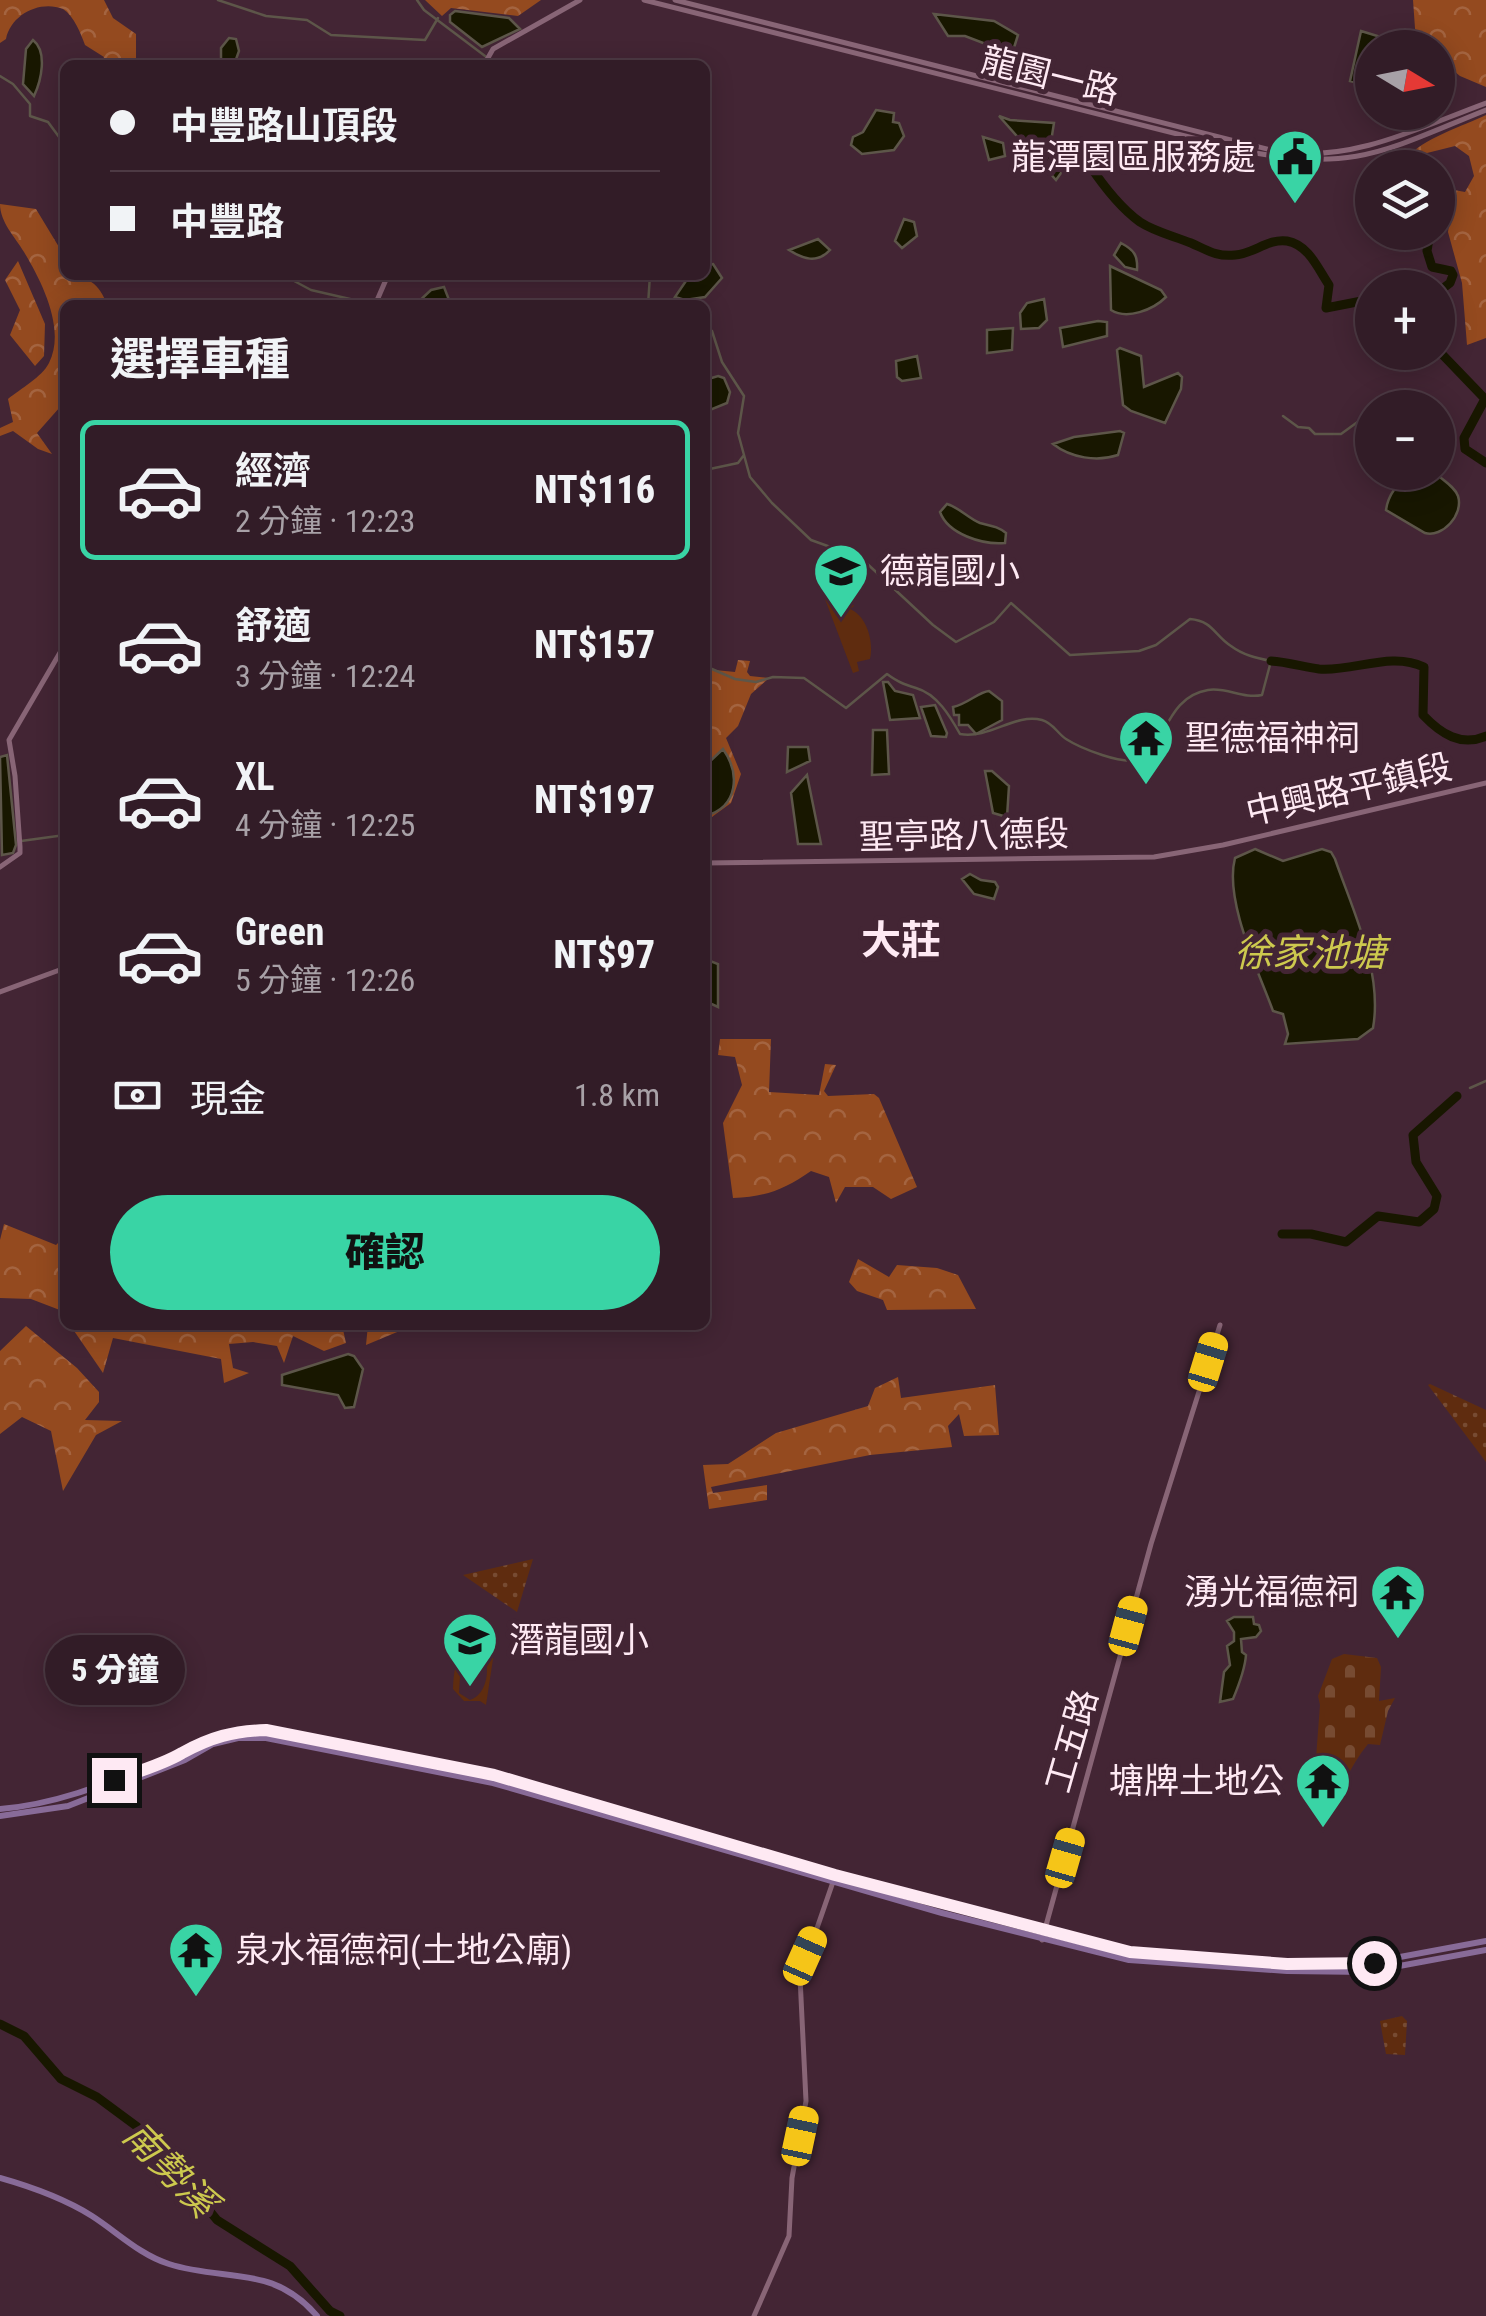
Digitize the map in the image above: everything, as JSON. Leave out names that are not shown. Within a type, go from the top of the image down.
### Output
[{"type":"main road","points":[[0,1812],[66,1798],[183,1753],[211,1737],[266,1730],[494,1775],[1144,1961],[1367,1972],[1486,1950]]},
{"type":"main road","points":[[0,1812],[68,1806],[185,1760],[213,1744],[238,1738],[266,1738],[493,1783],[1042,1940],[1113,1952]]},
{"type":"main road","points":[[1303,1968],[1374,1963],[1486,1941]]},
{"type":"main road","points":[[0,2178],[74,2205],[158,2260],[194,2270],[253,2276],[275,2284],[302,2301],[316,2316]]},
{"type":"street","points":[[486,60],[504,42],[580,0]]},
{"type":"street","name":"龍園一路","points":[[644,0],[1291,160],[1328,161],[1372,154],[1428,130]]},
{"type":"street","name":"龍園一路","points":[[674,0],[1283,152],[1316,154],[1367,148],[1423,130]]},
{"type":"street","points":[[1455,119],[1486,106]]},
{"type":"street","points":[[0,867],[20,853],[15,776],[8,740],[60,652]]},
{"type":"street","name":"中興路平鎮段","points":[[1223,845],[1486,783]]},
{"type":"street","name":"聖亭路八德段","points":[[710,863],[1110,858],[1154,856],[1223,845]]},
{"type":"street","points":[[0,992],[60,970]]},
{"type":"street","name":"工五路","points":[[1042,1940],[1151,1544],[1220,1326]]},
{"type":"street","points":[[754,2316],[789,2236],[794,2158],[806,2101],[800,1977],[833,1882]]},
{"type":"green space","points":[[0,0],[104,0],[113,18],[136,34],[136,60],[102,60],[104,57],[85,45],[67,12],[54,7],[27,12],[0,43]]},
{"type":"green space","points":[[425,0],[541,0],[518,16],[451,8],[442,16]]},
{"type":"green space","points":[[1413,0],[1486,0],[1486,87],[1455,72],[1455,30],[1415,30]]},
{"type":"green space","points":[[1486,115],[1486,338],[1467,345],[1462,283],[1453,250],[1455,190],[1465,192],[1474,176],[1469,156],[1455,146],[1415,150]]},
{"type":"green space","points":[[0,204],[36,209],[60,249],[60,280],[92,282],[105,300],[60,300],[60,407],[37,433],[52,454],[13,431],[0,436],[0,428],[13,422],[8,399],[46,368],[55,336],[44,291]]},
{"type":"green space","points":[[18,261],[45,324],[44,356],[35,366],[10,335],[20,310],[5,280]]},
{"type":"green space","points":[[834,578],[854,606],[850,609],[865,623],[870,638],[870,659],[857,662],[859,671],[853,673],[820,586]]},
{"type":"green space","points":[[738,660],[750,661],[750,676],[769,678],[751,694],[738,726],[726,738],[741,774],[731,803],[710,818],[724,749],[710,762],[710,670],[735,672]]},
{"type":"green space","points":[[720,1039],[771,1039],[769,1092],[819,1095],[825,1064],[836,1065],[824,1091],[828,1096],[874,1094],[879,1098],[917,1187],[891,1199],[873,1187],[845,1187],[836,1203],[829,1177],[811,1171],[775,1191],[733,1198],[723,1123],[742,1085],[735,1057],[718,1055]]},
{"type":"green space","points":[[4,1224],[56,1245],[60,1241],[60,1310],[31,1299],[0,1298],[0,1240]]},
{"type":"green space","points":[[858,1259],[889,1277],[897,1265],[937,1268],[958,1275],[976,1309],[887,1310],[883,1300],[857,1291],[849,1282]]},
{"type":"green space","points":[[26,1326],[77,1368],[99,1392],[99,1402],[85,1420],[122,1421],[96,1435],[63,1491],[51,1431],[22,1417],[0,1434],[0,1351]]},
{"type":"green space","points":[[73,1330],[343,1330],[346,1343],[324,1351],[293,1336],[284,1363],[277,1346],[229,1344],[233,1368],[249,1373],[224,1383],[221,1359],[113,1338],[103,1373]]},
{"type":"green space","points":[[368,1330],[402,1330],[366,1345]]},
{"type":"green space","points":[[898,1377],[901,1398],[995,1385],[999,1435],[964,1436],[959,1414],[948,1426],[952,1447],[870,1455],[711,1487],[713,1493],[767,1485],[767,1500],[709,1509],[703,1465],[728,1464],[776,1433],[868,1406],[875,1388]]},
{"type":"green space","points":[[1428,1385],[1486,1410],[1486,1462]]},
{"type":"green space","points":[[533,1559],[517,1612],[463,1575]]},
{"type":"green space","points":[[493,1632],[497,1633],[486,1705],[464,1701],[453,1689],[460,1654],[470,1645],[489,1651]],"holes":[[[475,1650],[483,1653],[486,1680],[480,1693],[470,1700],[459,1693],[461,1659]]]},
{"type":"green space","points":[[1344,1654],[1377,1658],[1381,1667],[1379,1701],[1395,1698],[1380,1745],[1368,1744],[1325,1817],[1312,1812],[1318,1696],[1332,1659]]},
{"type":"green space","points":[[1402,2016],[1407,2021],[1405,2055],[1386,2054],[1380,2021]]},
{"type":"water","points":[[455,11],[509,18],[520,29],[482,47],[450,22]]},
{"type":"water","points":[[934,14],[994,21],[1018,35],[1012,54],[965,36],[948,36]]},
{"type":"water","points":[[229,38],[236,39],[239,51],[236,60],[221,60],[221,48]]},
{"type":"water","points":[[33,40],[42,59],[34,96],[23,84],[26,49]]},
{"type":"water","points":[[876,110],[894,113],[893,122],[899,123],[904,136],[894,150],[862,154],[851,145],[853,137],[863,132]]},
{"type":"water","points":[[999,116],[1054,123],[1050,148],[1071,159],[1056,180]]},
{"type":"water","points":[[983,137],[1003,143],[1005,156],[989,160]]},
{"type":"water","points":[[904,219],[914,222],[917,236],[902,248],[895,241]]},
{"type":"water","points":[[818,239],[830,250],[815,259],[789,250]]},
{"type":"water","points":[[1121,243],[1134,254],[1137,270],[1125,267],[1114,255]]},
{"type":"water","points":[[710,264],[722,278],[705,297],[675,297],[687,280],[710,280]]},
{"type":"water","points":[[1110,266],[1161,290],[1166,297],[1140,312],[1125,314],[1111,310]]},
{"type":"water","points":[[444,287],[449,300],[420,300],[431,290]]},
{"type":"water","points":[[1044,299],[1047,320],[1039,328],[1021,329],[1020,313],[1027,303]]},
{"type":"water","points":[[1107,322],[1107,336],[1063,347],[1060,328]]},
{"type":"water","points":[[1013,328],[1012,350],[987,353],[987,330]]},
{"type":"water","points":[[1117,350],[1141,356],[1144,387],[1178,373],[1182,377],[1181,389],[1165,423],[1123,405]]},
{"type":"water","points":[[917,356],[921,378],[902,381],[897,377],[896,361]]},
{"type":"water","points":[[710,378],[724,378],[730,392],[727,403],[710,410]]},
{"type":"water","points":[[1124,433],[1118,455],[1110,457],[1076,455],[1053,444],[1074,437]]},
{"type":"water","points":[[1394,490],[1454,490],[1458,510],[1450,524],[1438,532],[1425,533],[1386,510]]},
{"type":"water","points":[[947,504],[1006,533],[1005,543],[976,540],[958,532],[940,512]]},
{"type":"water","points":[[883,682],[895,691],[913,695],[920,718],[890,720]]},
{"type":"water","points":[[989,691],[1002,701],[1002,720],[976,734],[968,725],[959,725],[959,715],[954,715],[953,707]]},
{"type":"water","points":[[935,705],[946,737],[931,736],[921,707]]},
{"type":"water","points":[[873,730],[887,730],[889,774],[872,775]]},
{"type":"water","points":[[788,747],[808,747],[810,761],[787,772]]},
{"type":"water","points":[[723,749],[734,778],[725,805],[710,814],[710,761]]},
{"type":"water","points":[[7,755],[16,845],[13,853],[2,855],[0,757]]},
{"type":"water","points":[[985,771],[992,771],[1009,786],[1007,817],[993,813]]},
{"type":"water","points":[[807,775],[821,844],[798,844],[791,793]]},
{"type":"water","name":"徐家池塘","points":[[1255,849],[1283,861],[1322,849],[1331,852],[1335,859],[1365,942],[1374,985],[1373,1028],[1358,1039],[1285,1044],[1288,1034],[1283,1014],[1273,1011],[1244,935],[1234,894],[1235,858]]},
{"type":"water","points":[[970,874],[995,882],[998,887],[994,899],[974,894],[962,879]]},
{"type":"water","points":[[710,961],[718,964],[718,1007],[710,1003]]},
{"type":"water","points":[[348,1354],[363,1369],[354,1407],[345,1408],[338,1395],[282,1385],[282,1375]]},
{"type":"water","points":[[1253,1617],[1261,1631],[1256,1637],[1241,1639],[1246,1655],[1241,1678],[1233,1699],[1220,1702],[1224,1672],[1230,1665],[1227,1646],[1234,1641],[1227,1621]]},
{"type":"waterway","points":[[218,0],[266,16],[307,20],[331,35],[425,40],[438,18]]},
{"type":"waterway","points":[[417,0],[424,10],[490,60]]},
{"type":"waterway","points":[[0,76],[13,84],[30,104],[30,116],[48,122],[60,138]]},
{"type":"waterway","points":[[1070,160],[1088,163],[1118,202],[1140,222],[1212,252],[1242,254],[1280,241],[1295,243],[1312,258],[1329,285],[1326,308],[1355,302]]},
{"type":"waterway","points":[[1427,250],[1432,267],[1446,270]]},
{"type":"waterway","points":[[292,280],[311,290],[354,300]]},
{"type":"waterway","points":[[648,300],[650,280]]},
{"type":"waterway","points":[[710,330],[722,362],[744,396],[738,433],[750,477],[811,540],[861,558],[956,642],[994,622],[1011,603],[1070,655],[1139,651],[1156,645],[1190,619],[1209,626],[1240,652],[1271,661],[1262,695],[1215,690],[1194,695],[1174,712],[1148,753],[1132,761],[1081,747],[1042,720],[1022,720],[982,733],[960,734],[937,700],[887,674],[846,708],[804,678],[773,677],[756,682],[735,679],[710,668]]},
{"type":"waterway","points":[[1455,368],[1485,399],[1464,438],[1465,449],[1486,463]]},
{"type":"waterway","points":[[1283,416],[1315,434],[1341,434],[1355,424]]},
{"type":"waterway","points":[[710,469],[738,463],[744,455]]},
{"type":"waterway","points":[[1271,661],[1319,669],[1385,661],[1424,667],[1423,715],[1452,737],[1468,740],[1486,736]]},
{"type":"waterway","points":[[21,841],[60,836]]},
{"type":"waterway","points":[[1470,1088],[1486,1081]]},
{"type":"waterway","points":[[1282,1234],[1311,1234],[1346,1242],[1378,1216],[1419,1222],[1434,1209],[1437,1196],[1416,1162],[1413,1135],[1457,1096]]},
{"type":"waterway","name":"南勢溪","points":[[0,2024],[24,2036],[61,2079],[97,2097],[147,2134],[217,2220],[290,2266],[330,2311],[340,2316]]},
{"type":"place","name":"龍潭園區服務處","points":[[1295,206]]},
{"type":"place","name":"德龍國小","points":[[841,620]]},
{"type":"place","name":"聖德福神祠","points":[[1146,787]]},
{"type":"place","name":"湧光福德祠","points":[[1398,1641]]},
{"type":"place","name":"潛龍國小","points":[[470,1689]]},
{"type":"place","name":"塘牌土地公","points":[[1323,1830]]},
{"type":"place","name":"泉水福德祠(土地公廟)","points":[[196,1999]]},
{"type":"district","name":"大莊","points":[[901,940]]},
{"type":"route","points":[[114,1780],[183,1753],[211,1737],[266,1730],[494,1775],[835,1875],[1130,1952],[1287,1964],[1374,1963]]}]
